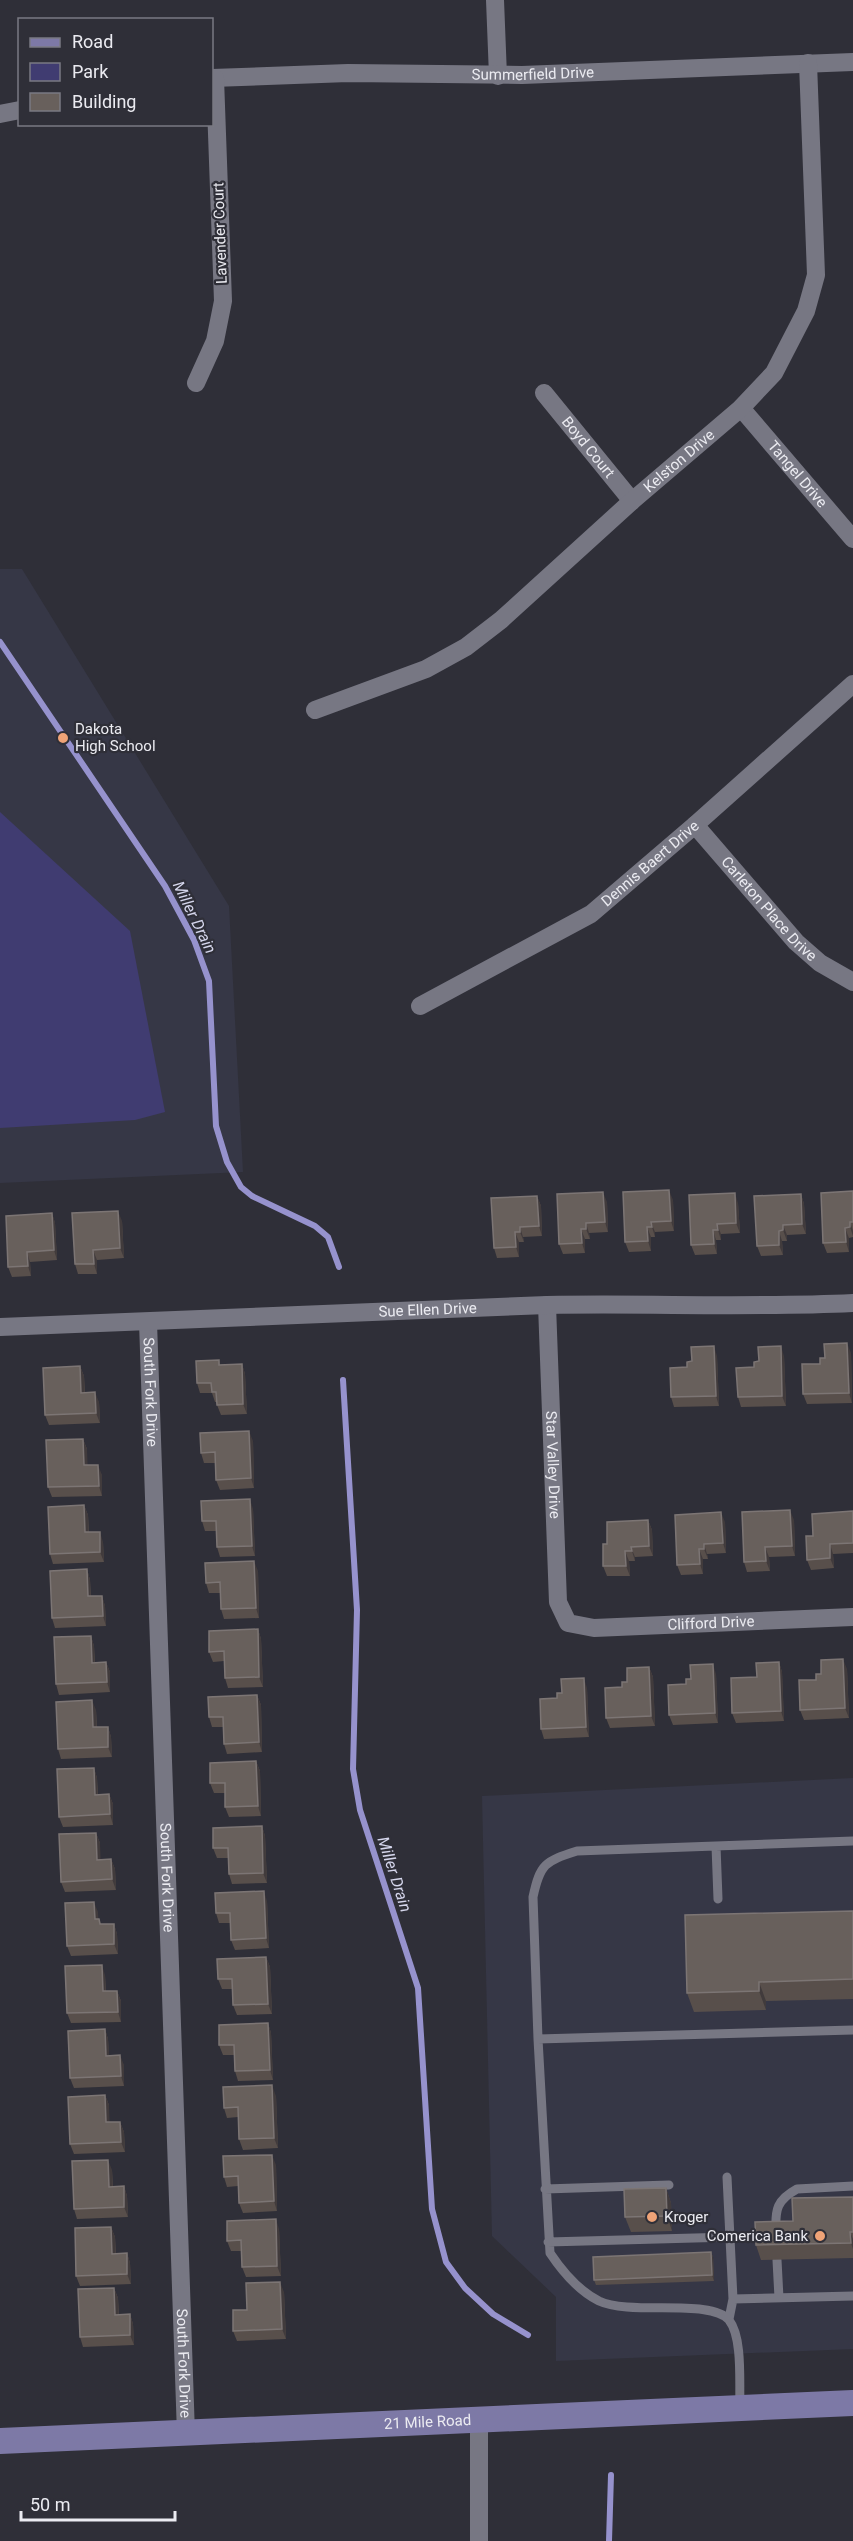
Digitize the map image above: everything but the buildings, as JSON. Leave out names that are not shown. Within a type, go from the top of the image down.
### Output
[{"type":"street","points":[[495,0],[498,76]]},
{"type":"street","name":"Summerfield Drive","points":[[213,78],[348,73],[498,76],[853,62]]},
{"type":"street","name":"Kelston Drive","points":[[315,710],[426,669],[466,647],[501,620],[632,501],[741,408],[774,373],[806,311],[816,275],[808,63]]},
{"type":"street","name":"Lavender Court","points":[[196,383],[215,341],[223,301],[213,78]]},
{"type":"street","points":[[0,114],[18,110]]},
{"type":"street","name":"Boyd Court","points":[[544,393],[632,501]]},
{"type":"street","name":"Tangel Drive","points":[[741,408],[853,539]]},
{"type":"street","name":"Dennis Baert Drive","points":[[420,1006],[591,914],[853,684]]},
{"type":"street","name":"Carleton Place Drive","points":[[695,825],[796,942],[820,963],[853,982]]},
{"type":"street","name":"Sue Ellen Drive","points":[[0,1328],[547,1305],[774,1306],[853,1303]]},
{"type":"street","name":"Star Valley Drive","points":[[547,1305],[558,1602],[568,1623]]},
{"type":"street","name":"South Fork Drive","points":[[148,1322],[186,2433]]},
{"type":"street","name":"Clifford Drive","points":[[568,1623],[594,1629],[853,1617]]},
{"type":"street","name":"21 Mile Road","points":[[0,2441],[853,2403]]},
{"type":"street","points":[[478,2420],[479,2541]]},
{"type":"lane","points":[[729,2319],[714,2311],[695,2308],[623,2308],[599,2301],[561,2269],[550,2253],[545,2188],[533,1897],[537,1878],[550,1859],[576,1851],[853,1841]]},
{"type":"lane","points":[[716,1846],[718,1899]]},
{"type":"lane","points":[[538,2039],[853,2030]]},
{"type":"lane","points":[[727,2177],[733,2299],[729,2319],[737,2340],[740,2408]]},
{"type":"lane","points":[[545,2188],[669,2185]]},
{"type":"lane","points":[[776,2236],[775,2211],[785,2196],[792,2191],[797,2188],[853,2186]]},
{"type":"lane","points":[[548,2242],[731,2238]]},
{"type":"lane","points":[[777,2260],[779,2298]]},
{"type":"lane","points":[[733,2299],[853,2296]]},
{"type":"shaded area","name":"Dakota High School","points":[[0,569],[22,569],[229,906],[243,1172],[0,1183]]},
{"type":"shaded area","points":[[853,1778],[853,2349],[556,2361],[556,2297],[492,2236],[482,1796]]},
{"type":"green space","points":[[0,812],[130,931],[165,1112],[135,1120],[0,1128]]},
{"type":"waterway","name":"Miller Drain","points":[[0,642],[165,886],[194,940],[209,981],[216,1126],[227,1162],[241,1187],[252,1196],[315,1226],[328,1237],[339,1267]]},
{"type":"waterway","name":"Miller Drain","points":[[343,1380],[357,1610],[353,1769],[360,1810],[418,1988],[432,2209],[446,2262],[465,2288],[493,2314],[528,2335]]},
{"type":"waterway","name":"Miller Drain","points":[[609,2541],[611,2475]]},
{"type":"place","name":"Dakota High School","points":[[63,738]]},
{"type":"place","name":"Kroger","points":[[652,2217]]},
{"type":"place","name":"Comerica Bank","points":[[820,2236]]}]
